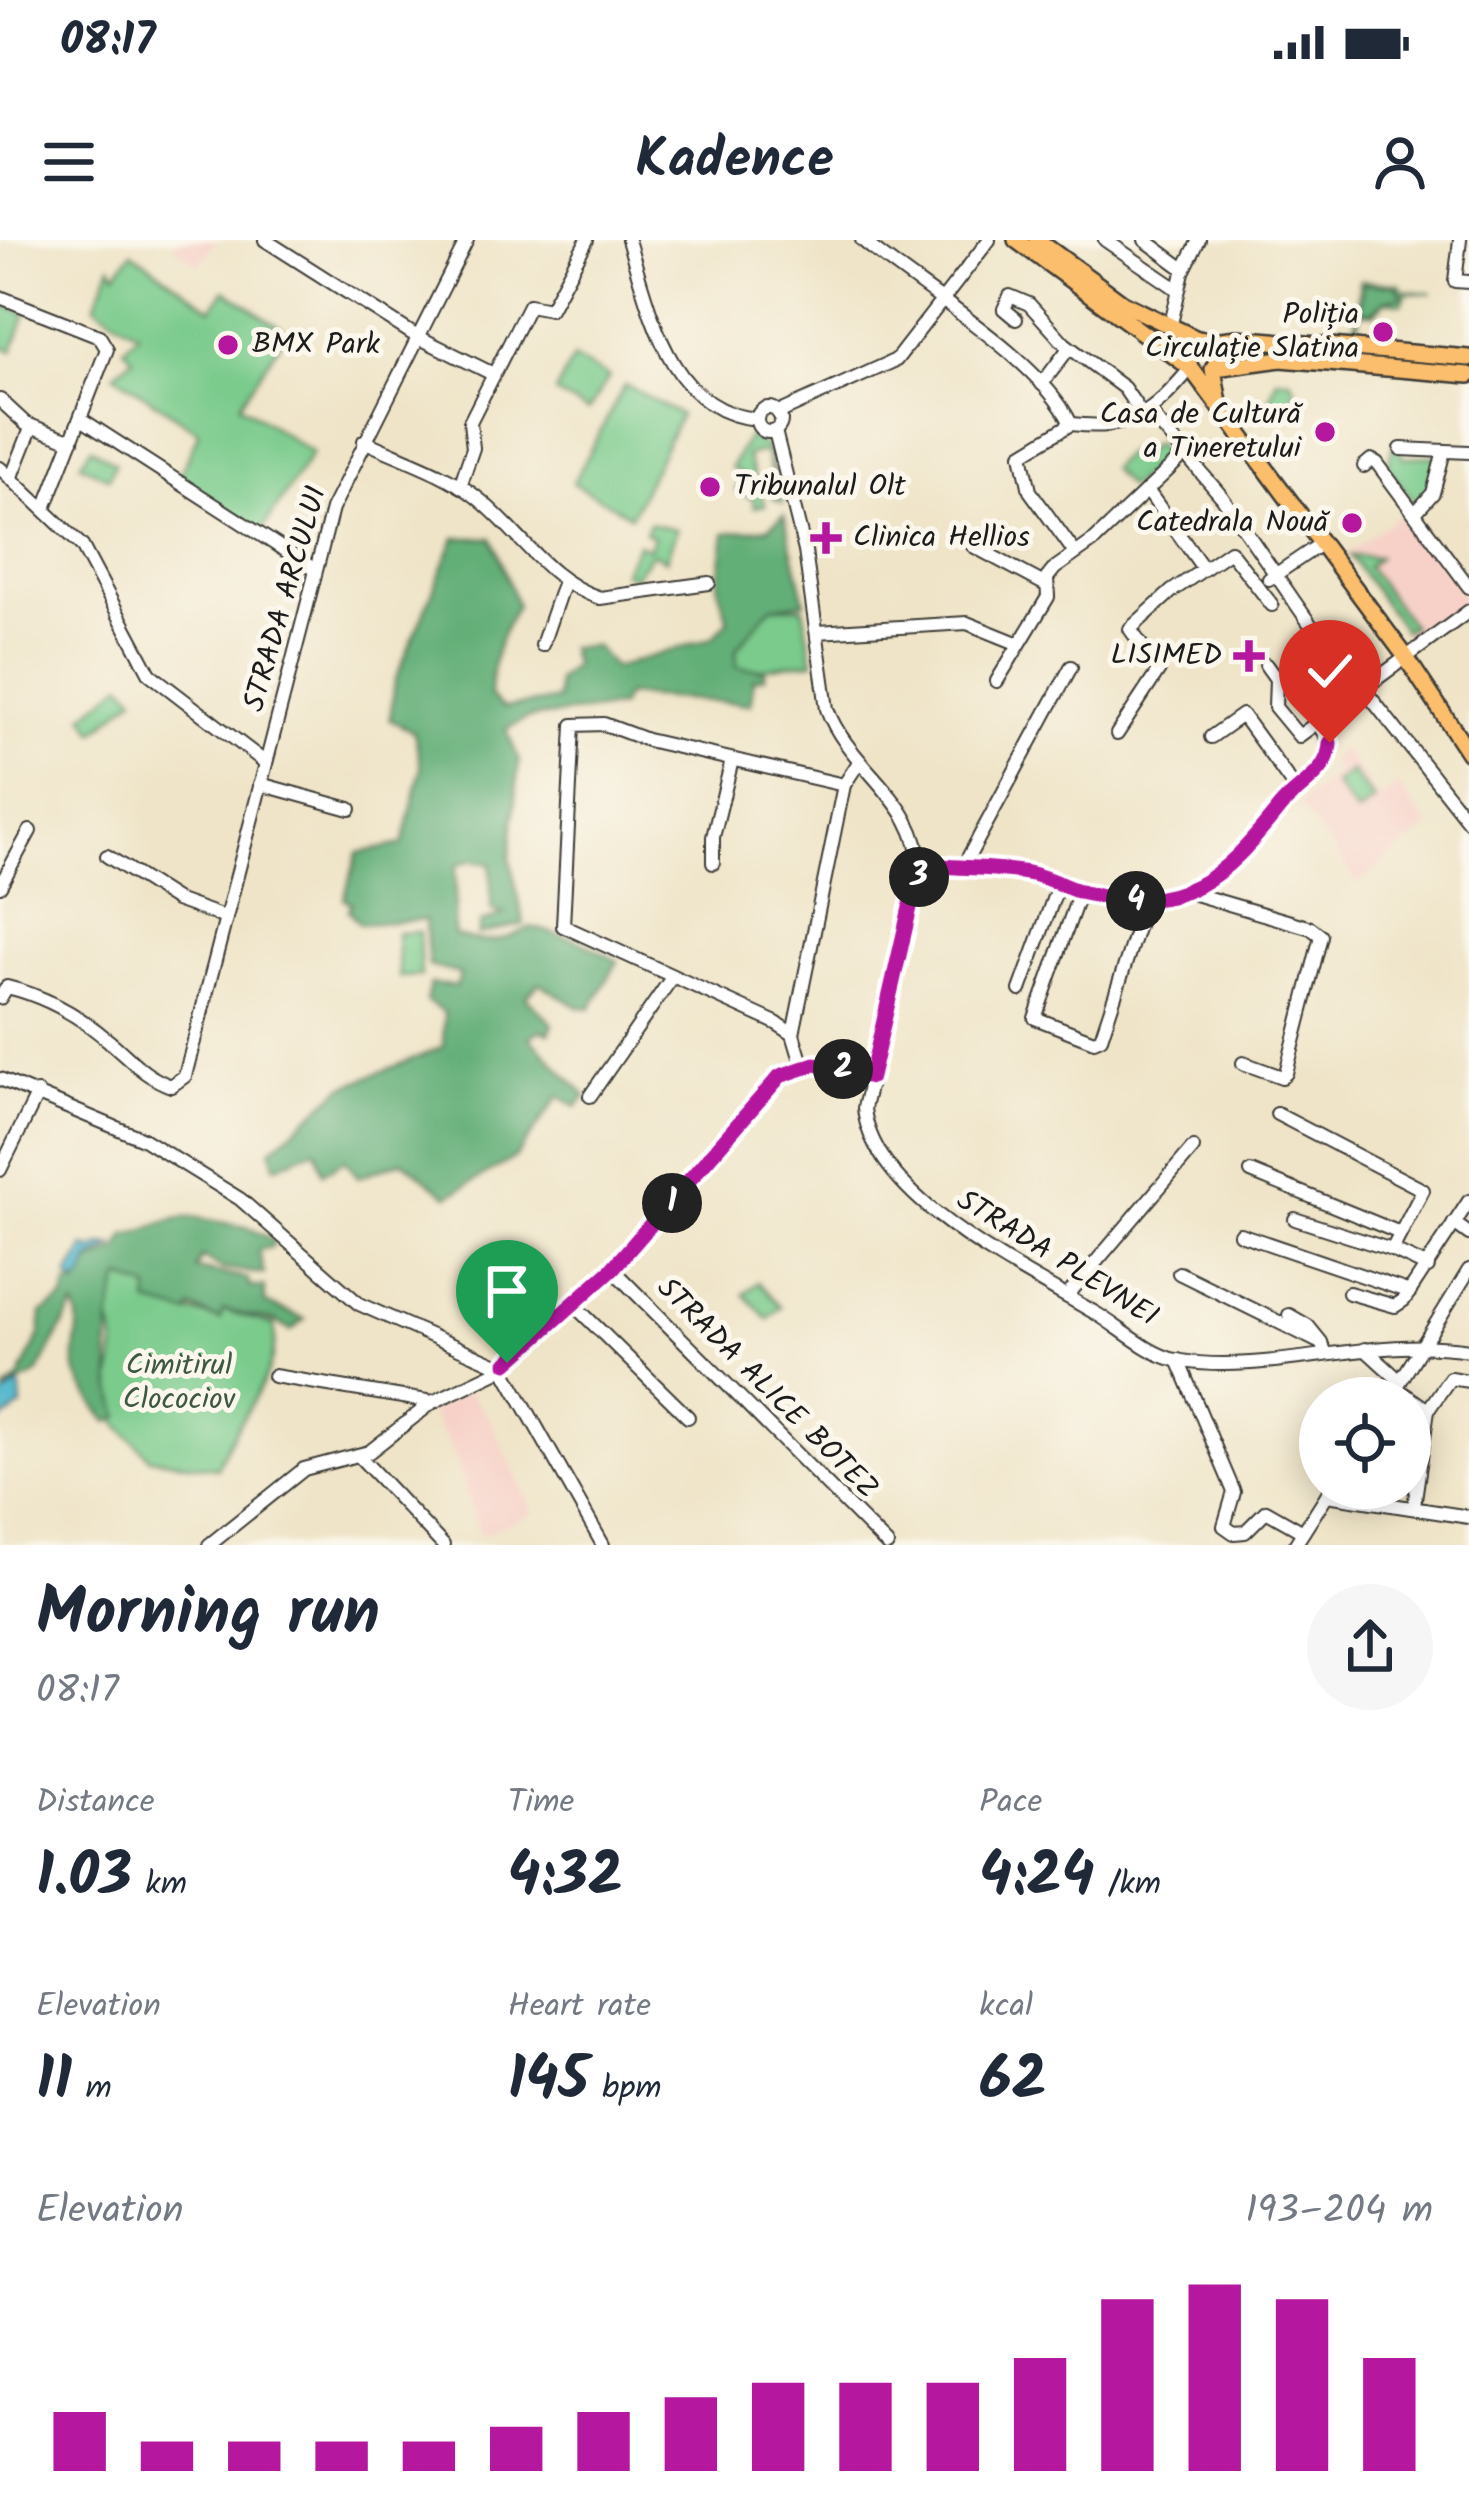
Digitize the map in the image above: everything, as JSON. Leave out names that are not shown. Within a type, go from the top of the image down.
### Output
[{"type":"main road","points":[[1016,240],[1190,369],[1406,657],[1469,753]]},
{"type":"main road","points":[[1037,240],[1123,303],[1204,340],[1238,338],[1469,358]]},
{"type":"main road","points":[[1190,369],[1186,350],[1204,340]]},
{"type":"main road","points":[[1204,340],[1220,356],[1214,369],[1219,406]]},
{"type":"main road","points":[[1190,369],[1281,358],[1469,375]]},
{"type":"main road","points":[[1219,406],[1231,375],[1247,361]]},
{"type":"street","points":[[265,240],[281,244],[416,336],[491,373]]},
{"type":"street","name":"STRADA ARCULUI","points":[[3,992],[64,1010],[108,1040],[143,1074],[176,1085],[185,1076],[332,509],[467,240]]},
{"type":"street","points":[[460,486],[473,448],[467,430],[491,373],[529,305],[550,309],[587,240]]},
{"type":"street","points":[[628,240],[667,352],[686,385],[721,412],[757,419],[764,431],[775,431]]},
{"type":"street","points":[[862,240],[1042,383],[1071,424]]},
{"type":"street","points":[[757,419],[766,409],[778,413],[896,360],[989,240]]},
{"type":"street","points":[[1105,240],[1177,289]]},
{"type":"street","points":[[1145,240],[1184,269]]},
{"type":"street","points":[[1170,328],[1177,289],[1199,240]]},
{"type":"street","points":[[1460,240],[1462,282]]},
{"type":"street","points":[[1016,319],[1004,309],[1010,296],[1028,304],[1187,452],[1273,577],[1469,822]]},
{"type":"street","points":[[0,297],[104,341],[107,352],[45,508]]},
{"type":"street","points":[[1042,383],[1069,347]]},
{"type":"street","points":[[1075,554],[1030,491],[1022,454],[1071,424],[1097,428],[1147,415],[1190,369]]},
{"type":"street","points":[[0,400],[32,427],[72,441]]},
{"type":"street","points":[[775,431],[781,423],[778,413]]},
{"type":"street","points":[[81,419],[314,569]]},
{"type":"street","points":[[32,427],[6,474],[82,546],[150,674],[266,763]]},
{"type":"street","points":[[775,431],[799,523],[827,709],[836,734],[908,819],[920,864],[1022,872],[1080,892],[1146,902],[1188,892],[1243,855],[1330,753],[1318,724]]},
{"type":"street","points":[[364,441],[460,486],[564,581],[600,598],[709,583]]},
{"type":"street","points":[[1401,449],[1469,452]]},
{"type":"street","points":[[1416,512],[1433,493],[1444,451]]},
{"type":"street","points":[[997,681],[1048,597],[1046,585],[1054,568],[1187,452]]},
{"type":"street","points":[[1364,466],[1371,460],[1377,463],[1469,587]]},
{"type":"street","points":[[1148,490],[1204,568]]},
{"type":"street","points":[[1256,585],[1322,543]]},
{"type":"street","points":[[973,546],[1046,585]]},
{"type":"street","points":[[1117,734],[1159,670],[1130,629],[1230,551],[1272,605]]},
{"type":"street","points":[[542,645],[564,581]]},
{"type":"street","points":[[1266,665],[1276,679],[1275,707],[1299,736],[1469,611]]},
{"type":"street","points":[[817,632],[967,623],[1019,644]]},
{"type":"street","points":[[963,868],[1070,667]]},
{"type":"street","points":[[1210,737],[1242,716],[1297,791]]},
{"type":"street","points":[[793,1034],[759,1014],[671,979],[563,926],[573,725],[604,724],[844,785]]},
{"type":"street","points":[[712,863],[713,837],[732,760]]},
{"type":"street","points":[[802,1064],[793,1034],[844,785],[859,762]]},
{"type":"street","points":[[260,784],[350,809]]},
{"type":"street","points":[[0,886],[30,831]]},
{"type":"street","points":[[107,856],[176,900],[226,918]]},
{"type":"street","name":"STRADA PLEVNEI","points":[[920,864],[871,1077],[866,1124],[899,1178],[956,1226],[1173,1359],[1234,1492],[1224,1526],[1244,1532],[1266,1511],[1299,1539]]},
{"type":"street","points":[[1020,990],[1059,883]]},
{"type":"street","points":[[1080,892],[1035,1018],[1094,1041],[1102,1035],[1146,902]]},
{"type":"street","points":[[1188,892],[1311,928],[1321,936],[1302,1026],[1286,1073],[1282,1077],[1243,1063]]},
{"type":"street","points":[[590,1096],[671,979]]},
{"type":"street","points":[[209,1545],[304,1469],[358,1455],[386,1441],[433,1402],[501,1369],[612,1269],[780,1076],[802,1064],[871,1077]]},
{"type":"street","points":[[0,1079],[142,1139],[212,1180],[359,1304],[501,1369],[603,1545]]},
{"type":"street","points":[[0,1170],[38,1093]]},
{"type":"street","points":[[1277,1114],[1423,1190],[1392,1250]]},
{"type":"street","points":[[1067,1296],[1193,1148]]},
{"type":"street","points":[[1251,1172],[1400,1233]]},
{"type":"street","points":[[1349,1293],[1395,1306],[1428,1267],[1469,1202]]},
{"type":"street","points":[[1295,1219],[1392,1250],[1428,1267]]},
{"type":"street","points":[[1454,1223],[1469,1234]]},
{"type":"street","points":[[1240,1234],[1410,1292]]},
{"type":"street","name":"STRADA ALICE BOTEZ","points":[[612,1269],[886,1545]]},
{"type":"street","points":[[1402,1377],[1469,1270]]},
{"type":"street","points":[[1178,1273],[1324,1348]]},
{"type":"street","points":[[574,1305],[688,1418]]},
{"type":"street","points":[[1289,1315],[1308,1326],[1324,1348]]},
{"type":"street","points":[[1173,1359],[1422,1344],[1469,1350]]},
{"type":"street","points":[[1364,1349],[1386,1377]]},
{"type":"street","points":[[274,1376],[433,1402]]},
{"type":"street","points":[[1431,1406],[1450,1378],[1469,1382]]},
{"type":"street","points":[[358,1455],[443,1545]]},
{"type":"street","points":[[1299,1539],[1318,1509]]},
{"type":"street","points":[[1429,1509],[1469,1517]]},
{"type":"shaded area","points":[[178,240],[216,240],[199,265],[173,246]]},
{"type":"shaded area","points":[[1403,512],[1468,603],[1411,643],[1347,554]]},
{"type":"shaded area","points":[[1343,748],[1379,800],[1398,785],[1429,826],[1358,883],[1299,804],[1336,774],[1331,758]]},
{"type":"shaded area","points":[[467,1391],[489,1418],[534,1513],[480,1535],[454,1453],[430,1413]]},
{"type":"green space","points":[[132,252],[211,309],[225,290],[287,332],[240,404],[312,453],[261,532],[178,478],[199,432],[114,374],[133,358],[124,348],[138,333],[95,306],[111,265],[116,273]]},
{"type":"green space","points":[[1360,280],[1400,284],[1403,290],[1433,294],[1407,292],[1402,303],[1386,301],[1374,313],[1360,312],[1357,339],[1334,337],[1338,325],[1356,326]]},
{"type":"green space","points":[[1362,283],[1396,285],[1403,296],[1385,300],[1372,312],[1360,311]]},
{"type":"green space","points":[[0,303],[26,313],[13,351],[0,346]]},
{"type":"green space","points":[[573,358],[609,377],[588,411],[555,393]]},
{"type":"green space","points":[[1277,379],[1290,379],[1295,388],[1284,415],[1271,410],[1268,402]]},
{"type":"green space","points":[[625,385],[680,415],[631,516],[573,483]]},
{"type":"green space","points":[[748,436],[767,447],[783,503],[773,498],[778,495],[765,451],[747,456],[765,505],[754,507],[753,499],[736,490],[743,475],[731,468]]},
{"type":"green space","points":[[1155,443],[1169,460],[1162,459],[1128,488],[1110,468],[1130,450],[1136,457]]},
{"type":"green space","points":[[1393,446],[1399,447],[1402,457],[1437,456],[1436,479],[1419,507],[1387,468]]},
{"type":"green space","points":[[91,447],[115,463],[109,478],[80,464]]},
{"type":"green space","points":[[784,515],[805,602],[771,607],[736,649],[737,667],[765,670],[765,677],[753,679],[751,704],[625,695],[620,707],[528,718],[506,729],[519,760],[510,858],[524,924],[478,935],[480,923],[504,914],[491,910],[491,864],[470,860],[456,866],[454,935],[494,941],[531,927],[578,940],[618,961],[591,1008],[578,1007],[539,983],[526,997],[553,1024],[549,1033],[541,1030],[530,1037],[586,1096],[576,1107],[559,1096],[516,1157],[448,1196],[403,1161],[358,1177],[345,1160],[323,1173],[316,1149],[275,1167],[271,1149],[343,1087],[443,1047],[444,1013],[426,1001],[430,984],[457,986],[460,974],[429,966],[425,920],[360,924],[349,911],[351,902],[344,899],[358,853],[403,844],[421,768],[414,732],[390,720],[395,681],[455,538],[492,538],[517,605],[492,671],[490,696],[503,708],[557,700],[557,680],[574,665],[568,648],[595,646],[614,668],[712,638],[728,621],[718,586],[725,533],[768,528]]},
{"type":"green space","points":[[649,523],[677,529],[666,560],[652,553],[634,577],[623,572],[638,544],[649,548],[653,537],[645,532]]},
{"type":"green space","points":[[1350,556],[1378,557],[1367,567],[1412,626],[1404,631]]},
{"type":"green space","points":[[771,607],[803,607],[813,662],[736,667],[736,649]]},
{"type":"green space","points":[[123,683],[135,697],[95,732],[84,716]]},
{"type":"green space","points":[[1351,771],[1374,800],[1357,814],[1334,784]]},
{"type":"green space","points":[[419,932],[421,976],[399,977],[397,933]]},
{"type":"green space","points":[[193,1217],[246,1227],[274,1240],[272,1247],[258,1250],[264,1274],[222,1269],[202,1257],[196,1269],[248,1279],[249,1287],[264,1287],[265,1303],[305,1319],[291,1331],[275,1321],[223,1310],[220,1320],[192,1308],[188,1314],[148,1303],[150,1289],[121,1278],[109,1347],[120,1417],[108,1422],[76,1371],[74,1306],[37,1374],[3,1392],[18,1380],[40,1335],[42,1313],[64,1299],[67,1285],[77,1285],[91,1262],[119,1249],[126,1235]]},
{"type":"green space","name":"Cimitirul Clocociov","points":[[121,1278],[150,1289],[148,1303],[220,1319],[222,1310],[274,1325],[275,1344],[264,1380],[217,1468],[150,1458],[108,1414],[115,1347],[109,1309]]},
{"type":"green space","points":[[758,1282],[781,1307],[768,1319],[744,1294]]},
{"type":"water","points":[[114,1246],[90,1260],[83,1279],[73,1283],[68,1277],[85,1247],[92,1250]]},
{"type":"water","points":[[20,1385],[21,1407],[0,1422],[0,1398]]},
{"type":"place","name":"Poliția Circulație Slatina","points":[[1383,332]]},
{"type":"place","name":"BMX Park","points":[[228,345]]},
{"type":"place","name":"Casa de Cultură a Tineretului","points":[[1325,432]]},
{"type":"place","name":"Tribunalul Olt","points":[[710,487]]},
{"type":"place","name":"Catedrala Nouă","points":[[1352,523]]},
{"type":"place","name":"Clinica Hellios","points":[[826,538]]},
{"type":"place","name":"LISIMED","points":[[1249,656]]},
{"type":"route","points":[[507,1363],[612,1269],[780,1076],[802,1064],[815,1064],[871,1077],[920,864],[1022,872],[1080,892],[1128,900],[1146,902],[1180,895],[1218,876],[1243,855],[1288,798],[1324,765],[1330,743]]}]
